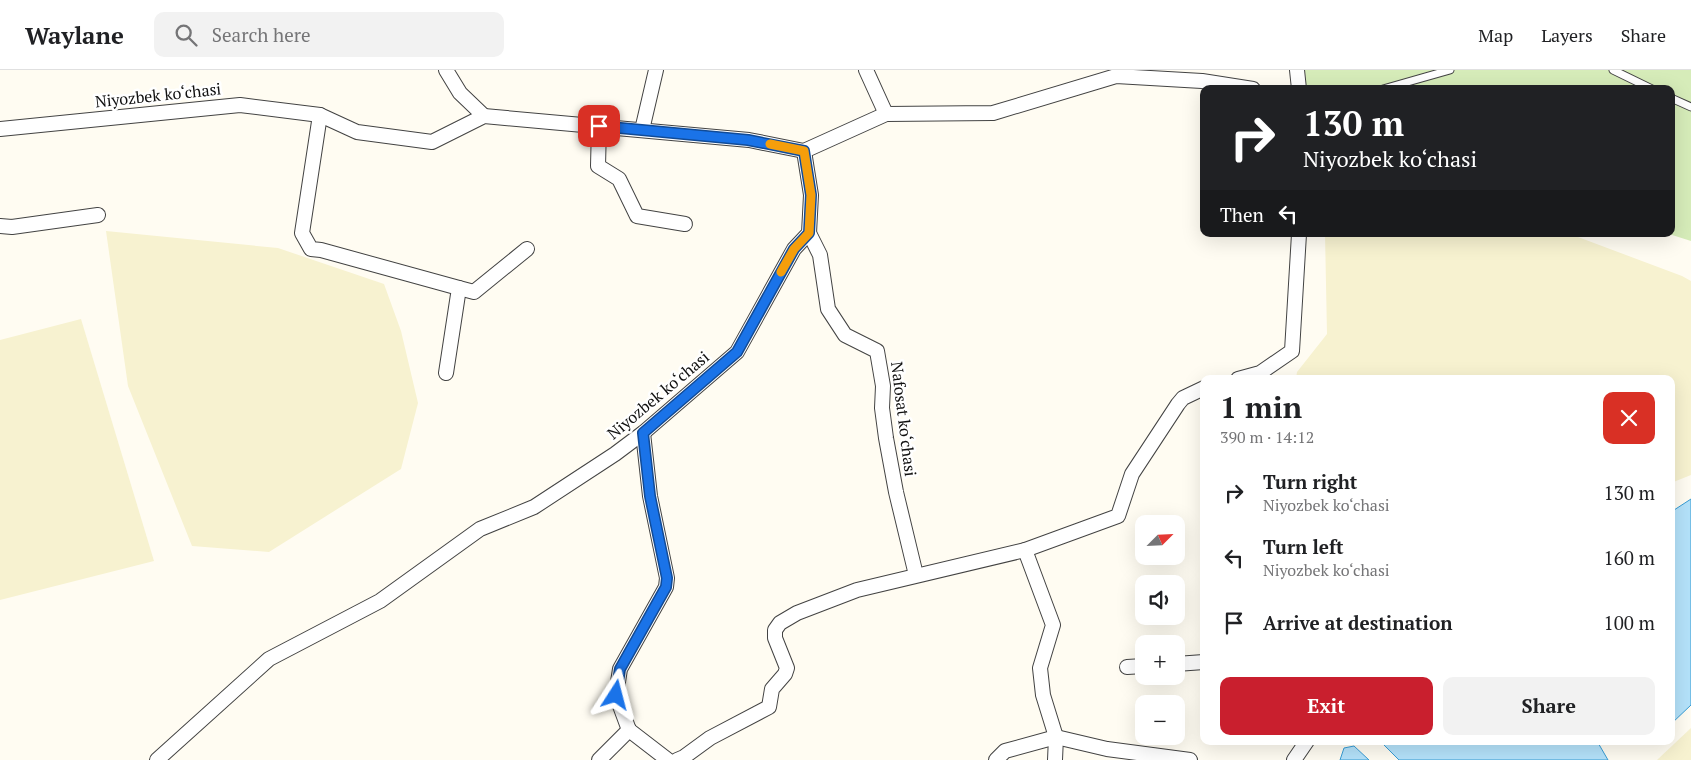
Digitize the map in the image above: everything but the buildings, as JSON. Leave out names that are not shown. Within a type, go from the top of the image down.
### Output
[{"type":"street","points":[[446,70],[460,93],[484,116],[748,140],[804,151],[886,114],[993,113],[1116,76],[1202,81],[1228,85]]},
{"type":"street","points":[[642,130],[656,70]]},
{"type":"street","points":[[866,70],[886,114]]},
{"type":"street","points":[[1298,70],[1298,85]]},
{"type":"street","name":"Niyozbek ko‘chasi","points":[[0,129],[240,105],[320,115],[357,132],[432,142],[484,116]]},
{"type":"street","points":[[320,115],[302,233],[311,250],[321,250],[474,292],[527,249]]},
{"type":"street","points":[[599,126],[598,166],[619,179],[637,216],[686,224]]},
{"type":"street","points":[[804,151],[811,195],[809,233]]},
{"type":"street","points":[[0,226],[12,227],[98,216]]},
{"type":"street","name":"Niyozbek ko‘chasi","points":[[157,760],[269,659],[380,601],[480,529],[534,507],[643,433],[737,352],[794,249],[809,233]]},
{"type":"street","name":"Nafosat ko‘chasi","points":[[809,233],[820,255],[828,308],[844,335],[877,351],[884,386],[882,408],[886,438],[896,492],[916,575]]},
{"type":"street","points":[[1261,375],[1292,351],[1299,237]]},
{"type":"street","points":[[446,373],[460,288]]},
{"type":"street","points":[[684,759],[710,738],[769,707],[772,689],[785,674],[787,668],[775,638],[776,630],[780,623],[797,613],[858,590],[1025,550],[1118,516],[1132,474],[1178,404],[1183,398],[1200,390]]},
{"type":"street","points":[[643,433],[650,496],[667,578],[666,587],[620,669],[616,695],[629,730],[668,760]]},
{"type":"street","points":[[1025,550],[1053,626],[1040,668],[1043,695],[1056,737],[1055,760]]},
{"type":"street","points":[[1185,663],[1200,662]]},
{"type":"street","points":[[1127,667],[1135,667]]},
{"type":"street","points":[[598,760],[629,730]]},
{"type":"street","points":[[996,760],[1005,750],[1056,737],[1107,749],[1190,760]]},
{"type":"street","points":[[1294,760],[1304,745]]},
{"type":"lane","points":[[1397,85],[1450,70]]},
{"type":"lane","points":[[1613,70],[1644,85]]},
{"type":"lane","points":[[1675,100],[1691,108]]},
{"type":"shaded area","points":[[106,231],[278,248],[384,284],[401,331],[418,403],[401,469],[269,552],[192,546],[128,386]]},
{"type":"shaded area","points":[[1325,237],[1578,237],[1682,276],[1691,281],[1691,475],[1675,481],[1675,375],[1297,375],[1327,334]]},
{"type":"shaded area","points":[[81,319],[154,561],[0,600],[0,340]]},
{"type":"shaded area","points":[[1691,728],[1691,760],[1657,760],[1675,745]]},
{"type":"green space","points":[[1305,70],[1691,70],[1691,241],[1675,236],[1675,85],[1306,85]]},
{"type":"water","points":[[1691,499],[1691,705],[1675,720],[1675,509]]},
{"type":"water","points":[[1384,745],[1599,745],[1608,760],[1399,760]]},
{"type":"water","points":[[1354,746],[1369,760],[1340,760],[1344,748]]},
{"type":"slow traffic","points":[[770,144],[804,151],[811,195],[809,233],[794,249],[781,272]]},
{"type":"route","points":[[599,126],[748,140],[804,151],[811,195],[809,233],[794,249],[737,352],[643,433],[650,496],[667,578],[666,587],[620,669],[616,695]]}]
